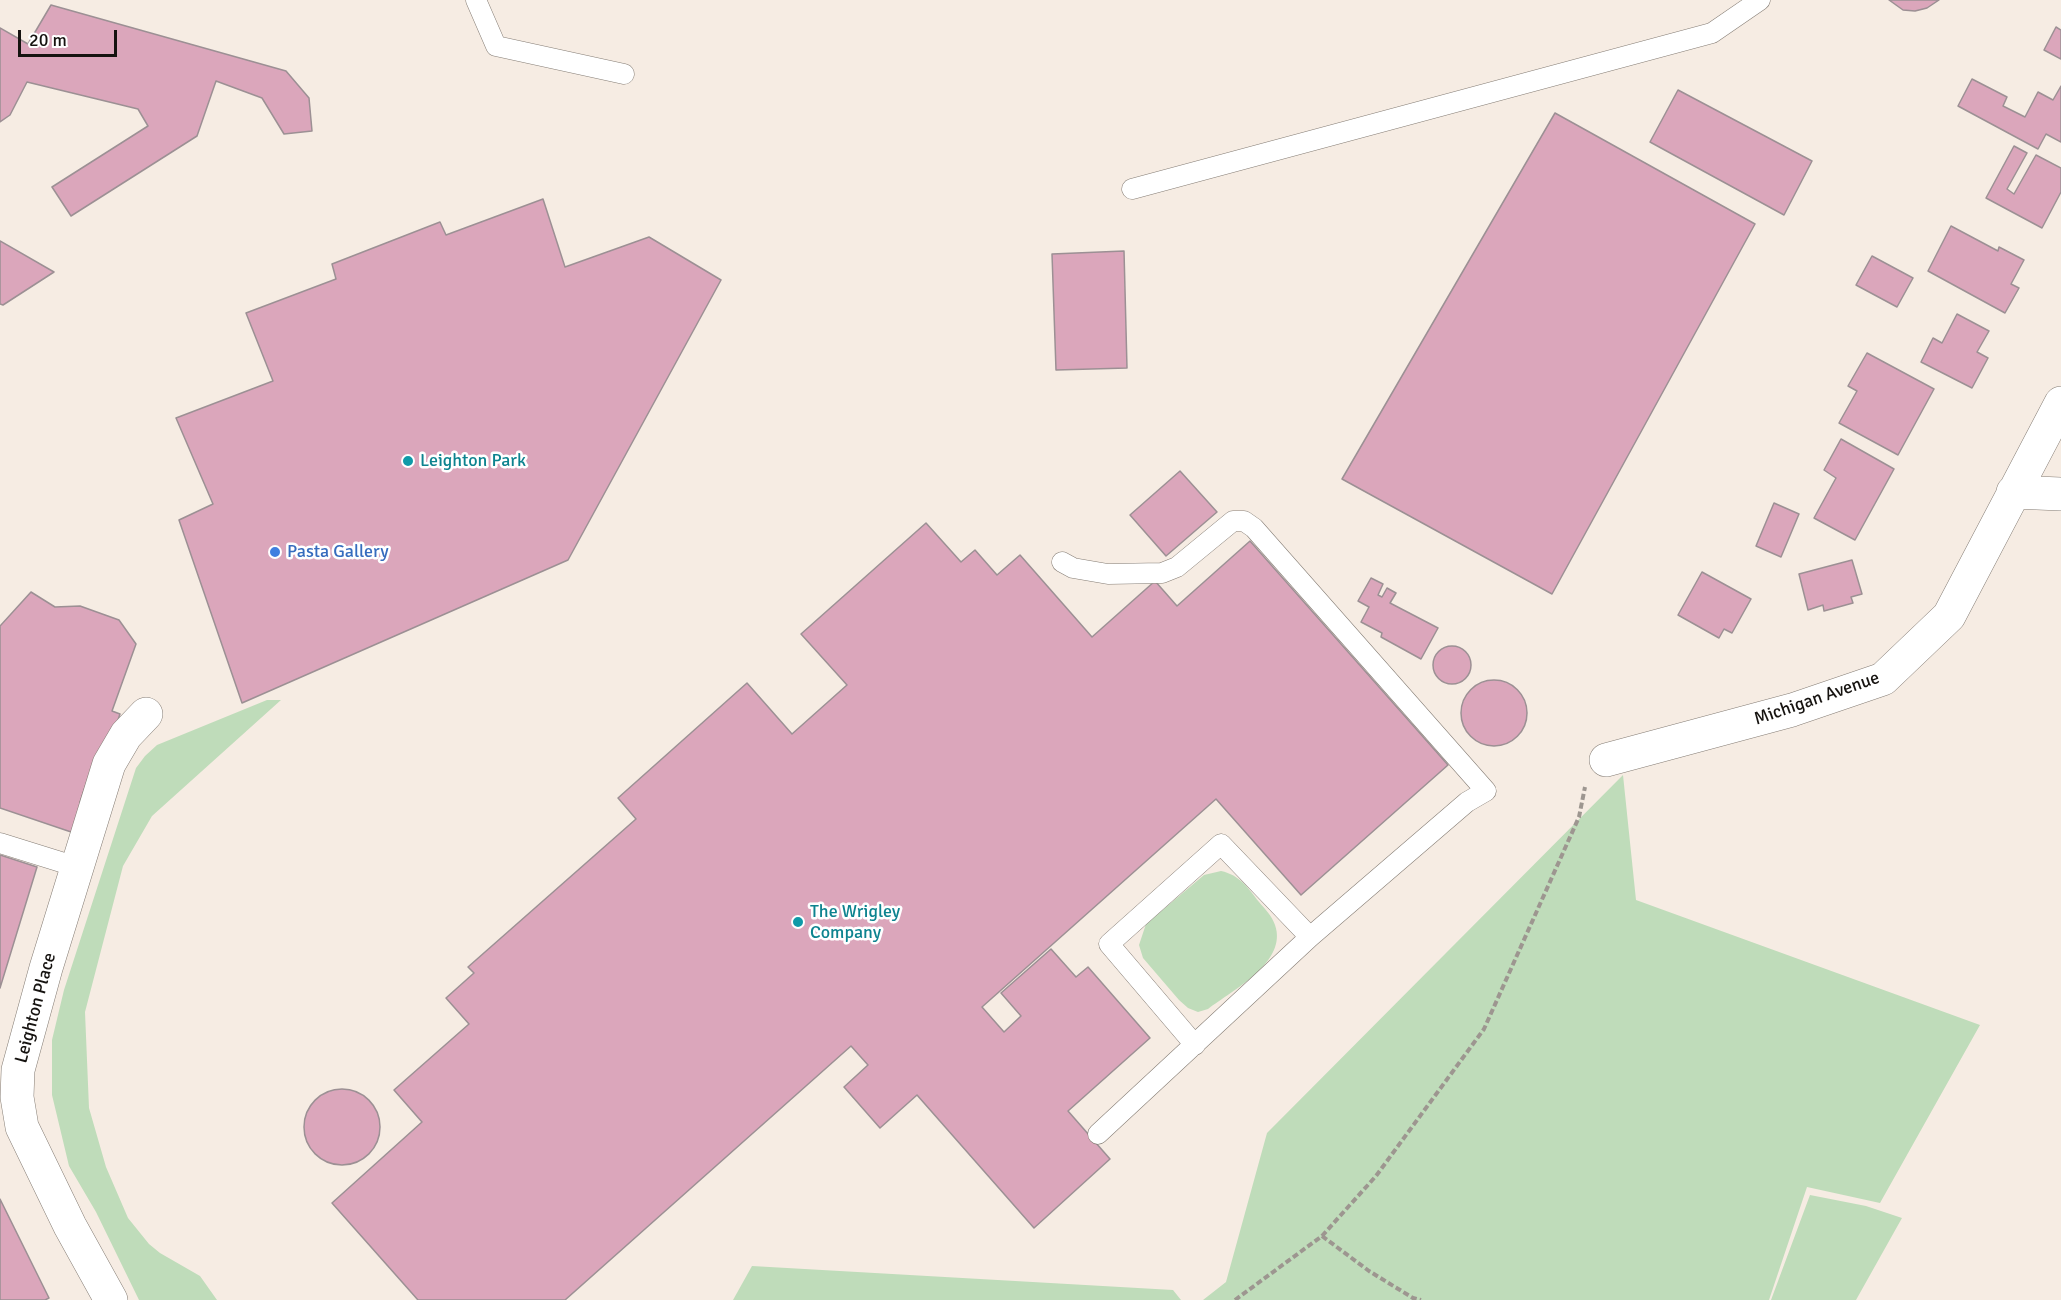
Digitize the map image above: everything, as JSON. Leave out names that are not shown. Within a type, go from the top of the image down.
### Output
[{"type":"street","name":"Michigan Avenue","points":[[1596,770],[1792,710],[1883,679],[1949,616],[2061,403]]},
{"type":"street","points":[[2013,492],[2061,494]]},
{"type":"street","name":"Leighton Place","points":[[111,1300],[70,1226],[22,1127],[17,1097],[18,1070],[46,968],[109,764],[126,735],[146,714]]},
{"type":"lane","points":[[476,0],[496,46],[624,74]]},
{"type":"lane","points":[[1132,189],[1712,33],[1760,0]]},
{"type":"lane","points":[[1062,562],[1073,568],[1108,574],[1162,573],[1177,567],[1233,521],[1244,521],[1254,528],[1486,791],[1467,802],[1310,937],[1098,1134]]},
{"type":"lane","points":[[0,843],[77,867]]},
{"type":"lane","points":[[1195,1045],[1108,944],[1221,844],[1310,937]]},
{"type":"path","points":[[1234,1300],[1322,1236],[1376,1176],[1484,1029],[1579,818],[1596,770]]},
{"type":"path","points":[[1322,1236],[1369,1271],[1420,1300]]},
{"type":"green space","points":[[267,700],[281,700],[152,816],[123,866],[85,1012],[89,1108],[106,1167],[128,1218],[149,1244],[160,1253],[200,1276],[217,1300],[139,1300],[96,1212],[69,1166],[52,1095],[52,1040],[64,990],[136,768],[157,745]]},
{"type":"green space","points":[[1623,775],[1636,900],[1980,1025],[1880,1203],[1807,1187],[1769,1300],[1203,1300],[1226,1282],[1267,1133]]},
{"type":"green space","points":[[1221,871],[1238,879],[1251,892],[1272,919],[1277,938],[1274,951],[1256,974],[1208,1009],[1198,1012],[1188,1008],[1179,1000],[1143,958],[1139,945],[1146,924],[1204,875]]},
{"type":"green space","points":[[1810,1195],[1866,1206],[1902,1218],[1856,1300],[1771,1300]]},
{"type":"green space","points":[[752,1266],[1173,1290],[1181,1300],[733,1300]]},
{"type":"building","points":[[1889,0],[1939,0],[1927,8],[1915,11],[1903,10]]},
{"type":"building","points":[[51,5],[286,71],[309,98],[312,131],[284,134],[262,98],[216,81],[197,136],[71,216],[52,187],[148,126],[138,109],[27,82],[10,115],[0,122],[0,28],[28,44]]},
{"type":"building","points":[[2056,27],[2061,30],[2061,59],[2044,50]]},
{"type":"building","points":[[1972,79],[2007,97],[2003,106],[2025,117],[2038,92],[2053,100],[2061,86],[2061,142],[2046,134],[2038,149],[1958,106]]},
{"type":"building","points":[[1678,90],[1812,161],[1784,215],[1650,142]]},
{"type":"building","points":[[1555,113],[1755,224],[1552,594],[1342,479]]},
{"type":"building","points":[[2014,146],[2027,153],[2007,189],[2014,194],[2036,155],[2061,168],[2061,192],[2042,228],[1986,198]]},
{"type":"building","name":"Leighton Park","points":[[543,199],[565,267],[649,237],[721,280],[568,560],[242,703],[179,520],[213,504],[176,418],[273,381],[246,313],[336,279],[332,264],[440,222],[446,235]]},
{"type":"building","points":[[1951,226],[1998,251],[1999,247],[2024,260],[2011,284],[2019,288],[2005,313],[1928,271]]},
{"type":"building","points":[[0,241],[54,272],[3,305],[0,304]]},
{"type":"building","points":[[1124,251],[1127,368],[1056,370],[1052,254]]},
{"type":"building","points":[[1872,256],[1913,278],[1897,307],[1856,285]]},
{"type":"building","points":[[1957,314],[1989,331],[1977,352],[1988,358],[1972,388],[1921,362],[1933,338],[1942,343]]},
{"type":"building","points":[[1867,353],[1934,389],[1898,455],[1839,423],[1857,391],[1848,386]]},
{"type":"building","points":[[1841,439],[1894,469],[1855,540],[1814,518],[1836,478],[1824,470]]},
{"type":"building","points":[[1180,471],[1217,512],[1166,556],[1130,515]]},
{"type":"building","points":[[1774,503],[1799,514],[1781,557],[1756,546]]},
{"type":"building","name":"The Wrigley Company","points":[[926,523],[961,562],[975,550],[997,575],[1020,555],[1092,637],[1155,581],[1177,606],[1250,541],[1448,765],[1301,895],[1216,799],[982,1007],[1004,1032],[1021,1016],[1001,993],[1051,949],[1076,977],[1088,967],[1150,1038],[1068,1111],[1110,1159],[1034,1228],[917,1095],[880,1128],[844,1087],[868,1065],[851,1046],[565,1300],[418,1300],[332,1203],[422,1122],[394,1090],[469,1024],[446,998],[474,973],[468,967],[636,819],[618,798],[747,683],[792,734],[847,685],[801,634]]},
{"type":"building","points":[[1852,560],[1862,594],[1851,597],[1853,603],[1824,611],[1823,605],[1808,610],[1799,574]]},
{"type":"building","points":[[1702,572],[1751,599],[1732,633],[1724,629],[1719,638],[1678,615]]},
{"type":"building","points":[[1371,578],[1383,584],[1378,595],[1382,597],[1387,588],[1396,593],[1390,603],[1438,628],[1421,659],[1381,637],[1382,633],[1361,622],[1369,607],[1358,601]]},
{"type":"building","points":[[31,592],[55,607],[80,606],[119,620],[136,644],[112,711],[120,714],[104,761],[95,758],[80,802],[86,806],[77,834],[0,808],[0,626]]},
{"type":"building","points":[[1452,646],[1465,652],[1471,665],[1465,678],[1452,684],[1439,678],[1433,665],[1439,652]]},
{"type":"building","points":[[1494,680],[1506,683],[1517,690],[1524,701],[1527,713],[1524,725],[1517,736],[1506,743],[1494,746],[1482,743],[1471,736],[1464,725],[1461,713],[1464,701],[1471,690],[1482,683]]},
{"type":"building","points":[[0,855],[37,867],[0,988]]},
{"type":"building","points":[[342,1089],[356,1092],[369,1100],[377,1113],[380,1127],[377,1141],[369,1154],[356,1162],[342,1165],[328,1162],[315,1154],[307,1141],[304,1127],[307,1113],[315,1100],[328,1092]]},
{"type":"building","points":[[0,1199],[49,1298],[45,1300],[0,1300]]},
{"type":"place","name":"Leighton Park","points":[[408,461]]},
{"type":"place","name":"Pasta Gallery","points":[[275,552]]},
{"type":"place","name":"The Wrigley Company","points":[[798,922]]}]
